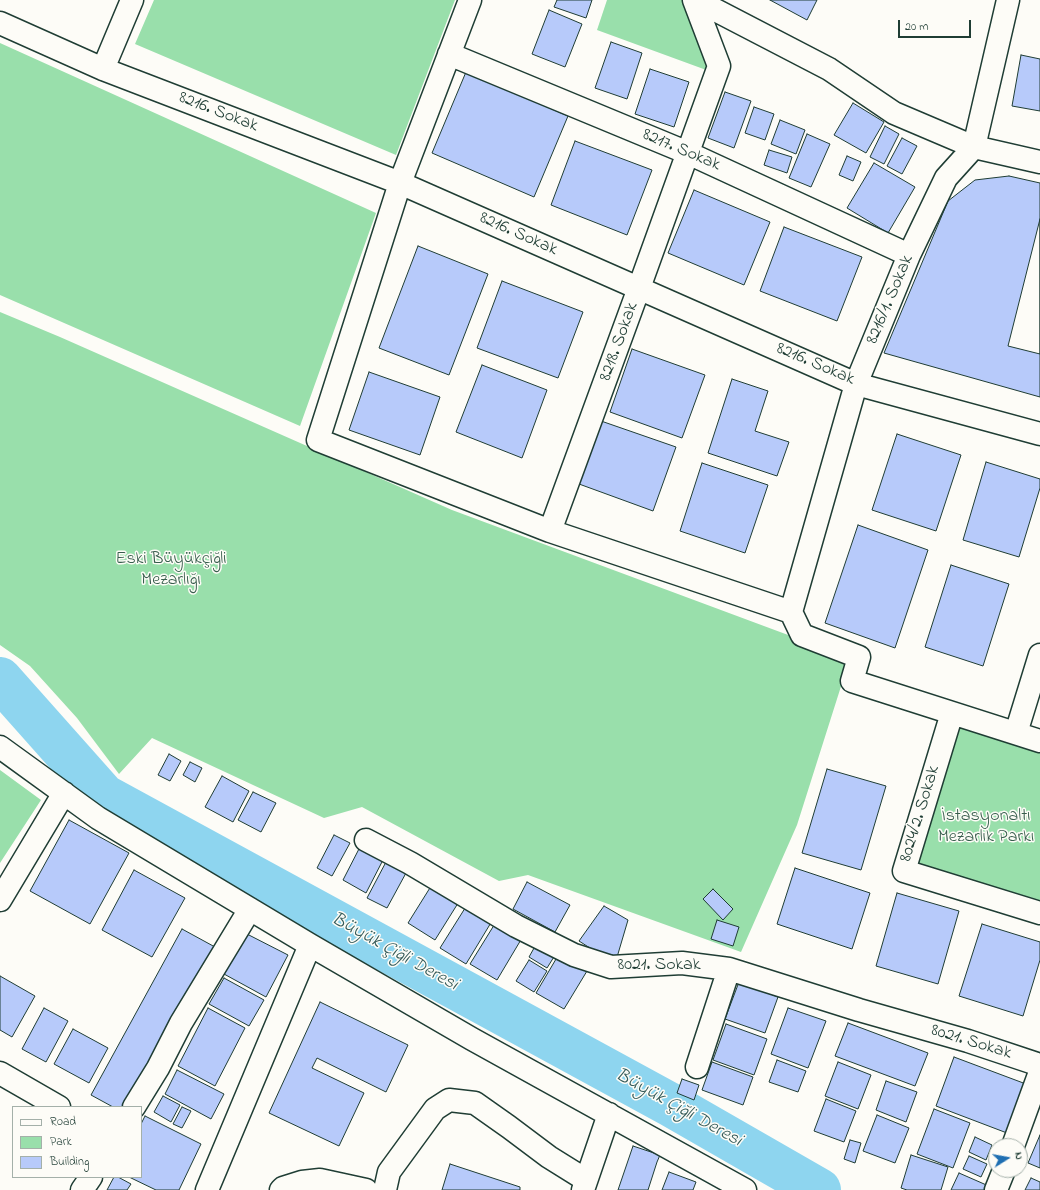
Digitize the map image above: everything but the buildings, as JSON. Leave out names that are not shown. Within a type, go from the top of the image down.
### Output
[{"type":"street","points":[[103,69],[132,0]]},
{"type":"street","points":[[470,0],[400,183],[318,440],[550,531],[791,612],[802,635],[859,657],[852,681],[1040,741]]},
{"type":"street","points":[[695,0],[829,69],[894,113],[974,147],[1040,162]]},
{"type":"street","name":"8218. Sokak","points":[[550,531],[640,288],[719,66],[695,0]]},
{"type":"street","name":"8216/1. Sokak","points":[[791,612],[856,384],[909,255],[946,178],[974,147],[1008,0]]},
{"type":"street","name":"8216. Sokak","points":[[0,22],[103,69],[400,183],[856,384],[1040,434]]},
{"type":"street","name":"8217. Sokak","points":[[449,54],[688,153],[909,255]]},
{"type":"street","points":[[1016,733],[1040,655]]},
{"type":"street","name":"8024/2. Sokak","points":[[952,713],[904,871],[1040,913]]},
{"type":"street","points":[[0,747],[98,818],[310,945],[472,1039],[609,1114],[741,1189]]},
{"type":"street","points":[[0,900],[64,793]]},
{"type":"street","name":"8021. Sokak","points":[[366,840],[410,863],[516,926],[574,955],[611,967],[682,963],[729,969],[859,1010],[968,1041],[1040,1065]]},
{"type":"street","points":[[135,1106],[158,1068],[181,1023],[250,909]]},
{"type":"street","points":[[207,1190],[310,945]]},
{"type":"street","points":[[697,1067],[729,969]]},
{"type":"street","points":[[1016,1138],[1040,1072]]},
{"type":"street","points":[[0,1073],[57,1106]]},
{"type":"street","points":[[385,1190],[389,1172],[435,1109],[449,1100],[474,1103],[509,1127],[584,1185],[609,1114]]},
{"type":"street","points":[[82,1190],[89,1178]]},
{"type":"street","points":[[996,1190],[1001,1178]]},
{"type":"street","points":[[282,1190],[283,1188],[302,1182],[320,1180],[366,1190]]},
{"type":"green space","points":[[154,0],[455,0],[396,155],[135,44]]},
{"type":"green space","points":[[607,0],[691,0],[709,71],[597,30]]},
{"type":"green space","points":[[0,43],[376,213],[300,426],[0,295]]},
{"type":"green space","name":"Eski Büyükçiğli Mezarlığı","points":[[0,312],[452,510],[850,658],[797,825],[741,952],[528,875],[499,881],[362,807],[324,818],[152,738],[119,774],[77,718],[30,666],[0,645]]},
{"type":"green space","name":"İstasyonaltı Mezarlık Parkı","points":[[960,726],[1040,751],[1040,903],[917,865]]},
{"type":"green space","points":[[0,770],[41,800],[0,863]]},
{"type":"waterway","name":"Büyük Çiğli Deresi","points":[[0,679],[104,796],[671,1105],[819,1190]]}]
